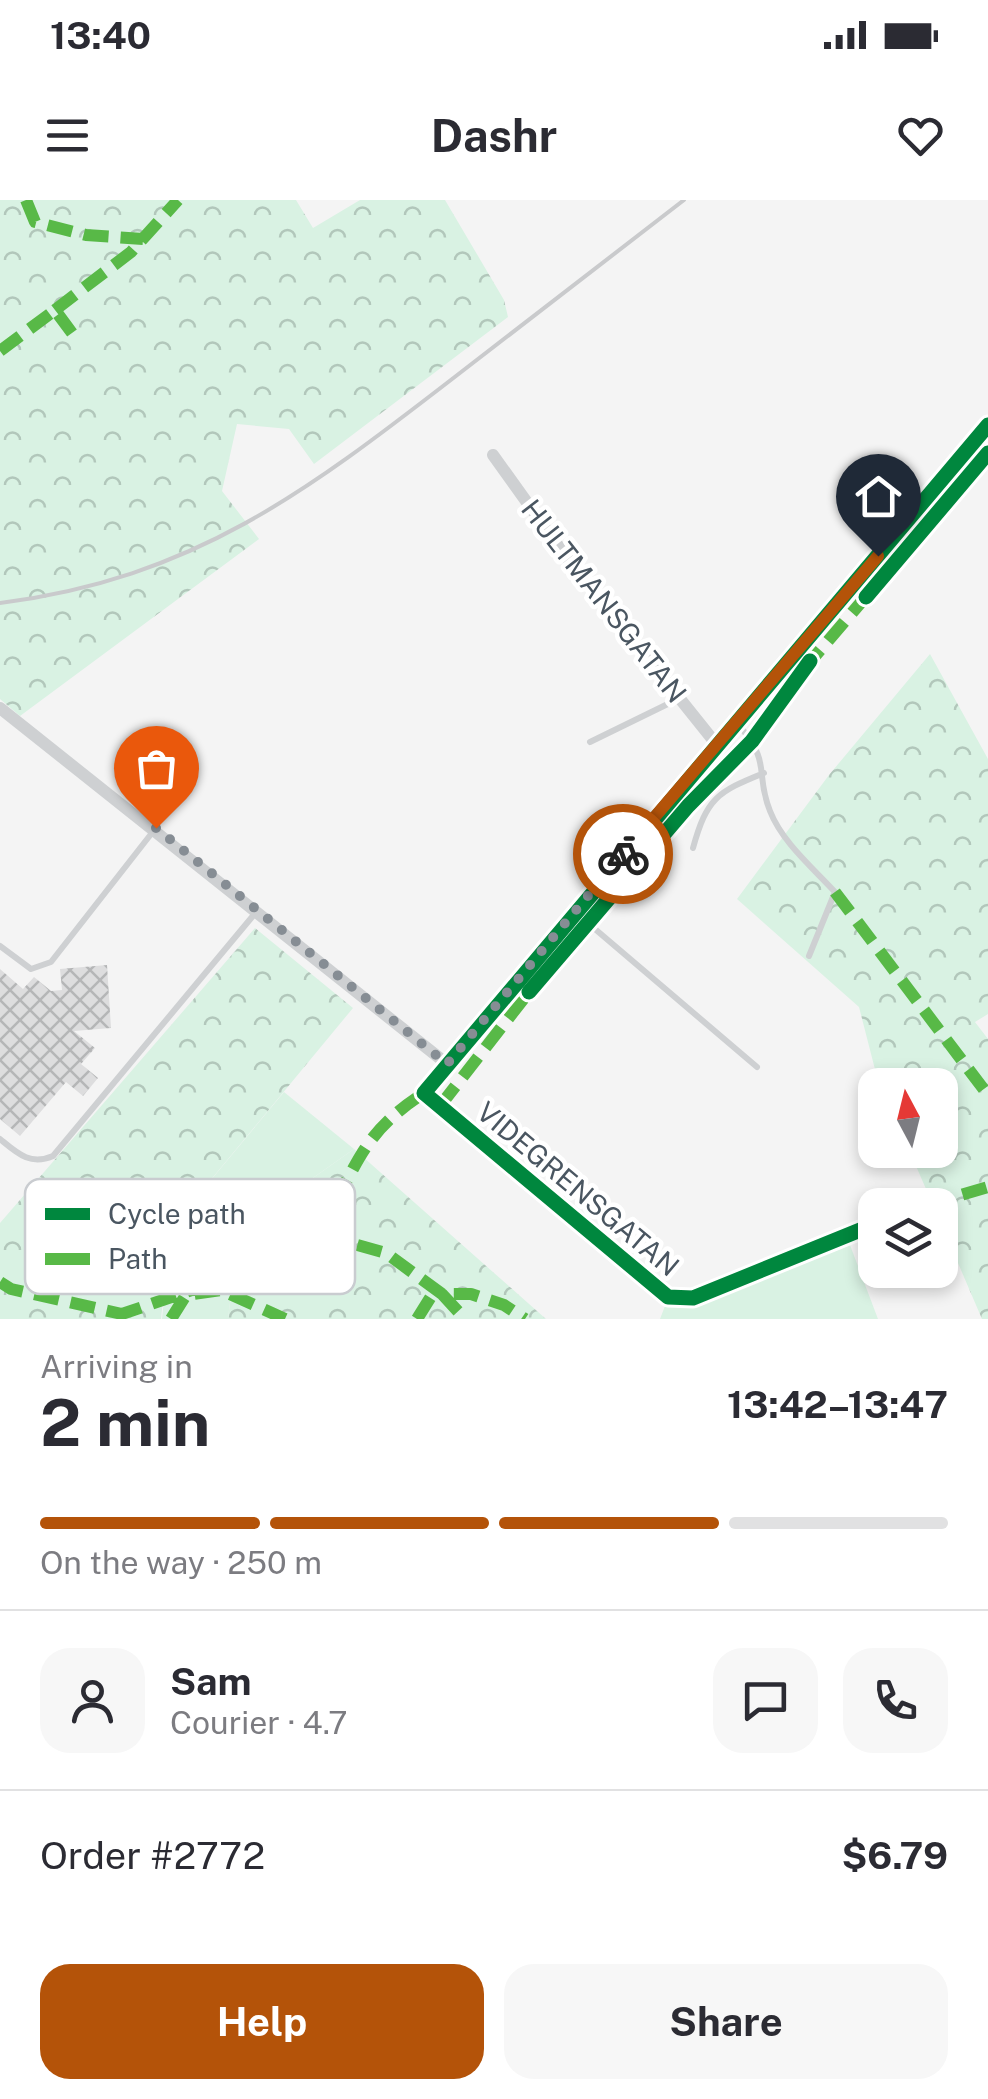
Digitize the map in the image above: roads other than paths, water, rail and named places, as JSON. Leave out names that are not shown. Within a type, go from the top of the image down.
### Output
[{"type":"street","points":[[424,1093],[988,424]]},
{"type":"street","points":[[972,444],[988,463]]},
{"type":"street","name":"HULTMANSGATAN","points":[[493,455],[564,554],[717,744]]},
{"type":"street","points":[[0,708],[156,828],[447,1064]]},
{"type":"street","name":"VIDEGRENSGATAN","points":[[424,1093],[668,1297],[694,1298],[858,1231]]},
{"type":"lane","points":[[590,742],[679,698]]},
{"type":"lane","points":[[737,723],[759,748],[768,809],[779,829],[835,892],[809,956]]},
{"type":"lane","points":[[694,848],[704,810],[723,790],[764,772]]},
{"type":"lane","points":[[0,946],[31,969],[51,962],[156,828]]},
{"type":"lane","points":[[0,1139],[21,1156],[43,1160],[52,1156],[258,910]]},
{"type":"lane","points":[[574,912],[757,1067]]},
{"type":"railway","points":[[0,603],[69,591],[132,573],[190,551],[244,524],[349,457],[684,200]]}]
